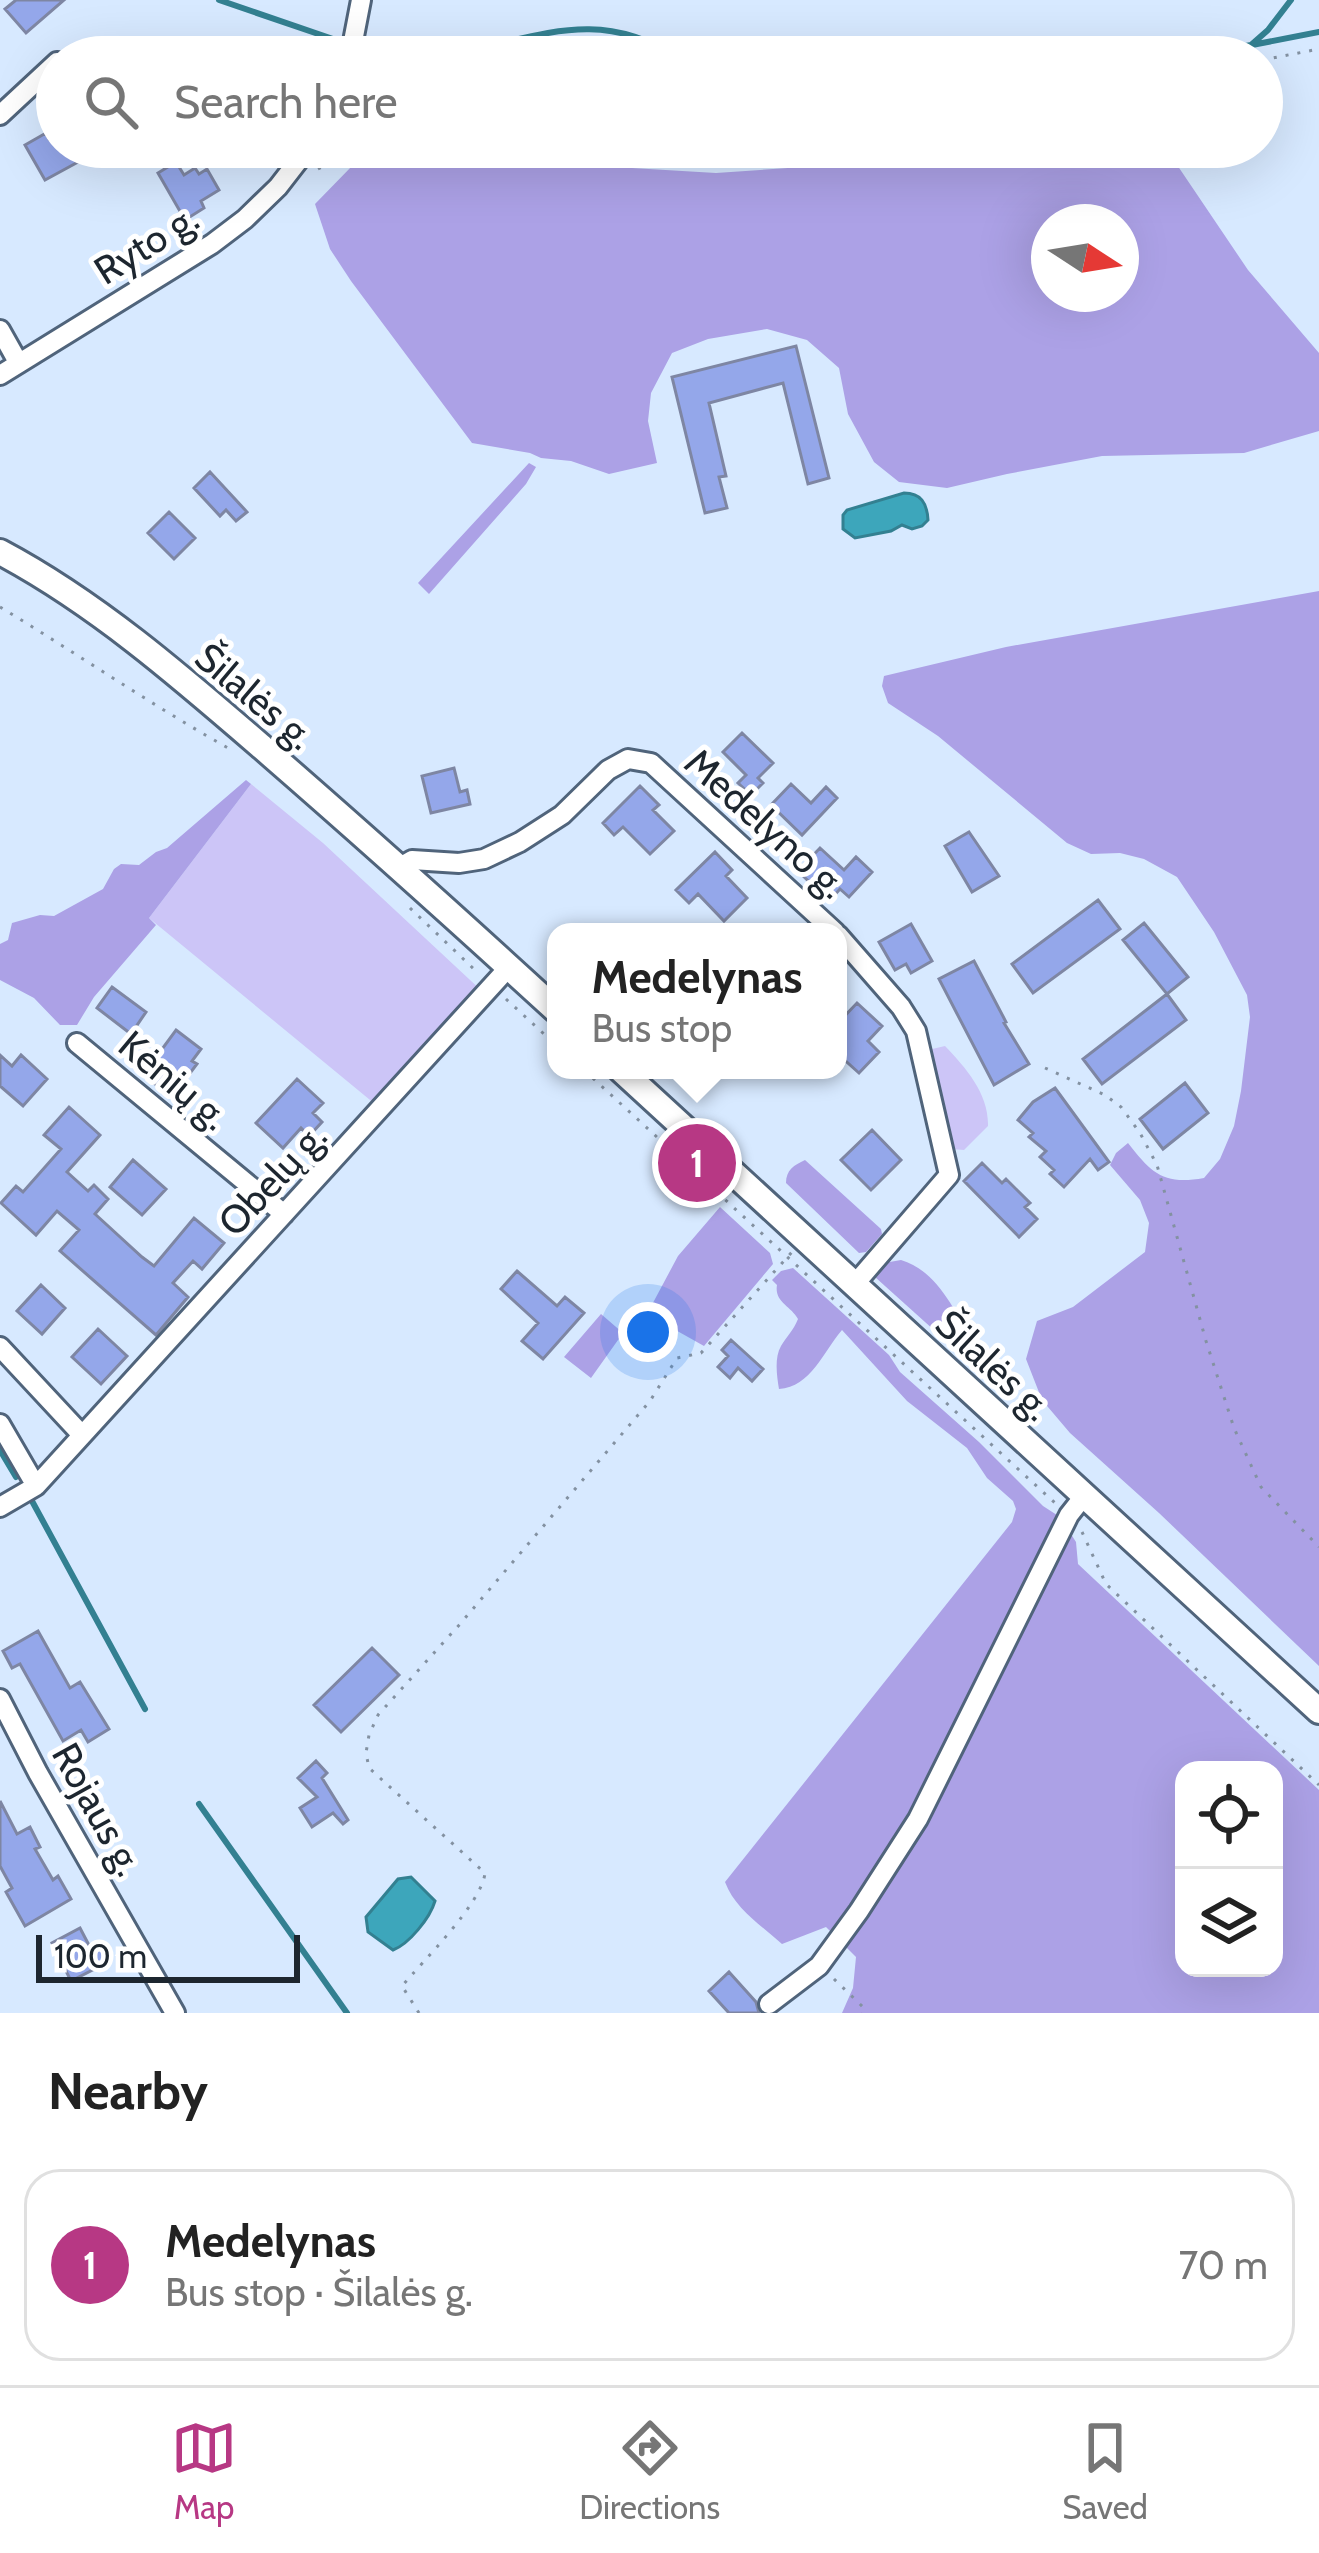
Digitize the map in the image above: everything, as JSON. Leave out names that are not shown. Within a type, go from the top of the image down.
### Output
[{"type":"main road","name":"Šilalės g.","points":[[0,551],[118,629],[220,711],[400,867],[500,976],[547,1005]]},
{"type":"main road","name":"Šilalės g.","points":[[630,1079],[796,1247],[854,1285],[1077,1506],[1319,1711]]},
{"type":"street","points":[[354,36],[361,0]]},
{"type":"street","points":[[0,115],[36,81]]},
{"type":"street","name":"Ryto g.","points":[[0,375],[212,244],[245,219],[293,168]]},
{"type":"street","points":[[0,330],[18,362]]},
{"type":"street","name":"Medelyno g.","points":[[400,867],[412,860],[484,860],[562,815],[608,770],[628,759],[651,763],[825,923]]},
{"type":"street","name":"Medelyno g.","points":[[847,945],[916,1031],[950,1175],[854,1285]]},
{"type":"street","name":"Obelų g.","points":[[0,1508],[36,1486],[500,976]]},
{"type":"street","name":"Kėnių g.","points":[[76,1042],[284,1214]]},
{"type":"street","points":[[0,1347],[82,1435]]},
{"type":"street","points":[[0,1424],[36,1486]]},
{"type":"street","points":[[770,2004],[819,1966],[918,1819],[1077,1506]]},
{"type":"street","name":"Rojaus g.","points":[[0,1699],[175,2013]]},
{"type":"path","points":[[1283,55],[1319,49]]},
{"type":"path","points":[[311,172],[319,168]]},
{"type":"path","points":[[0,607],[154,706],[230,748]]},
{"type":"path","points":[[410,908],[500,976],[547,1034]]},
{"type":"path","points":[[1045,1067],[1106,1095],[1140,1133],[1156,1165],[1234,1429],[1261,1486],[1319,1547]]},
{"type":"path","points":[[595,1079],[796,1247],[1077,1506],[1106,1584],[1319,1785]]},
{"type":"path","points":[[419,2013],[402,1986],[463,1916],[484,1884],[484,1873],[370,1768],[366,1753],[378,1715],[634,1419],[677,1358],[701,1353],[796,1247]]},
{"type":"path","points":[[819,1966],[865,2009],[862,2013]]},
{"type":"shaded area","points":[[350,168],[632,168],[716,173],[789,168],[1179,168],[1248,270],[1319,353],[1319,431],[1244,453],[1102,456],[947,488],[899,482],[874,462],[848,414],[839,368],[807,340],[767,329],[708,339],[672,353],[651,393],[648,421],[657,463],[609,474],[571,461],[472,443],[351,281],[330,249],[315,204]]},
{"type":"shaded area","points":[[529,463],[536,467],[526,484],[429,594],[418,583]]},
{"type":"shaded area","points":[[1319,591],[1319,1666],[1070,1433],[1042,1400],[1026,1359],[1037,1321],[1073,1307],[1145,1252],[1149,1223],[1140,1200],[1110,1165],[1116,1153],[1128,1143],[1152,1170],[1179,1180],[1204,1178],[1220,1159],[1234,1126],[1241,1091],[1250,1017],[1247,995],[1214,932],[1177,877],[1144,859],[1120,853],[1091,854],[1067,843],[938,736],[888,703],[882,686],[884,676],[1006,647]]},
{"type":"shaded area","points":[[246,780],[251,784],[149,918],[156,925],[94,997],[77,1025],[60,1025],[34,998],[0,980],[0,944],[8,940],[12,923],[54,916],[103,889],[114,869],[121,864],[139,865],[167,848]]},
{"type":"shaded area","points":[[251,784],[323,843],[484,993],[381,1109],[149,918]]},
{"type":"shaded area","points":[[945,1046],[975,1082],[985,1103],[988,1126],[964,1150],[952,1149],[928,1050]]},
{"type":"shaded area","points":[[805,1160],[881,1229],[866,1252],[859,1253],[786,1183],[791,1168]]},
{"type":"shaded area","points":[[720,1207],[770,1253],[773,1264],[704,1346],[647,1314],[678,1256]]},
{"type":"shaded area","points":[[901,1260],[934,1282],[971,1340],[955,1349],[875,1277],[884,1263]]},
{"type":"shaded area","points":[[793,1268],[889,1355],[900,1372],[1060,1517],[1076,1542],[1078,1564],[1319,1790],[1319,2013],[842,2013],[853,1988],[856,1957],[826,1927],[782,1944],[735,1900],[725,1882],[1012,1522],[1016,1509],[967,1448],[907,1401],[842,1330],[808,1375],[779,1389],[779,1351],[798,1319],[780,1300],[772,1280]]},
{"type":"shaded area","points":[[601,1314],[623,1333],[591,1378],[564,1357]]},
{"type":"water","points":[[904,493],[919,497],[924,504],[928,520],[922,526],[902,525],[855,538],[843,529],[847,510]]},
{"type":"water","points":[[411,1877],[435,1901],[418,1930],[393,1950],[368,1932],[366,1917],[398,1879]]},
{"type":"building","points":[[16,0],[64,0],[26,33],[5,9]]},
{"type":"building","points":[[36,139],[36,164],[25,145]]},
{"type":"building","points":[[38,168],[67,168],[45,180]]},
{"type":"building","points":[[180,168],[184,175],[195,168],[199,174],[207,169],[219,190],[201,201],[204,208],[185,220],[158,173]]},
{"type":"building","points":[[796,346],[829,478],[808,484],[783,383],[709,403],[726,476],[719,477],[727,508],[705,513],[672,377]]},
{"type":"building","points":[[210,472],[247,512],[236,521],[226,510],[220,516],[194,488]]},
{"type":"building","points":[[169,512],[195,538],[174,559],[148,533]]},
{"type":"building","points":[[742,733],[773,763],[758,778],[763,783],[751,795],[738,783],[746,775],[723,752]]},
{"type":"building","points":[[454,768],[460,792],[467,790],[470,804],[431,813],[422,776]]},
{"type":"building","points":[[791,784],[811,803],[826,787],[837,798],[802,835],[771,805]]},
{"type":"building","points":[[640,786],[659,805],[653,810],[674,831],[650,854],[623,827],[614,835],[603,823]]},
{"type":"building","points":[[969,832],[999,876],[972,892],[945,846]]},
{"type":"building","points":[[820,848],[844,870],[856,857],[872,872],[849,897],[840,889],[829,901],[798,871]]},
{"type":"building","points":[[715,852],[732,870],[726,876],[747,898],[724,921],[698,894],[689,903],[676,890]]},
{"type":"building","points":[[1098,900],[1120,929],[1033,993],[1012,964]]},
{"type":"building","points":[[1144,923],[1188,977],[1167,994],[1123,940]]},
{"type":"building","points":[[911,924],[932,961],[911,973],[906,964],[895,970],[879,942]]},
{"type":"building","points":[[974,961],[1029,1064],[994,1085],[939,979]]},
{"type":"building","points":[[112,987],[146,1012],[131,1034],[97,1008]]},
{"type":"building","points":[[1167,994],[1186,1020],[1102,1084],[1083,1059]]},
{"type":"building","points":[[857,1003],[882,1026],[868,1041],[879,1052],[859,1073],[847,1062],[847,1014]]},
{"type":"building","points":[[176,1030],[201,1049],[192,1061],[197,1064],[181,1085],[176,1081],[167,1093],[143,1075]]},
{"type":"building","points":[[0,1055],[12,1066],[21,1055],[47,1079],[23,1106],[0,1086]]},
{"type":"building","points":[[297,1079],[323,1103],[313,1113],[322,1122],[309,1136],[301,1128],[283,1148],[256,1123]]},
{"type":"building","points":[[1185,1083],[1208,1113],[1163,1149],[1140,1119]]},
{"type":"building","points":[[1055,1088],[1109,1162],[1098,1170],[1090,1159],[1064,1187],[1040,1157],[1046,1151],[1018,1120],[1033,1102]]},
{"type":"building","points":[[69,1107],[100,1135],[67,1172],[88,1191],[94,1185],[108,1199],[95,1214],[142,1257],[154,1266],[194,1218],[224,1243],[202,1269],[193,1261],[173,1283],[188,1297],[156,1335],[60,1251],[79,1230],[57,1211],[36,1235],[1,1203],[16,1186],[23,1192],[61,1149],[44,1135]]},
{"type":"building","points":[[872,1130],[901,1160],[871,1190],[841,1160]]},
{"type":"building","points":[[133,1160],[166,1189],[142,1215],[110,1187]]},
{"type":"building","points":[[982,1163],[1030,1203],[1025,1207],[1037,1219],[1019,1237],[964,1181]]},
{"type":"building","points":[[517,1271],[557,1306],[565,1297],[584,1313],[543,1359],[522,1341],[538,1323],[501,1289]]},
{"type":"building","points":[[41,1285],[65,1308],[42,1334],[17,1311]]},
{"type":"building","points":[[98,1329],[127,1356],[101,1384],[72,1357]]},
{"type":"building","points":[[731,1340],[763,1369],[752,1381],[738,1368],[730,1378],[718,1367],[728,1356],[722,1350]]},
{"type":"building","points":[[38,1631],[70,1688],[80,1682],[109,1729],[88,1742],[81,1730],[63,1741],[20,1664],[12,1668],[3,1651]]},
{"type":"building","points":[[372,1648],[399,1675],[341,1732],[314,1705]]},
{"type":"building","points":[[316,1761],[327,1773],[322,1778],[348,1820],[343,1824],[333,1813],[312,1827],[300,1808],[317,1797],[298,1778]]},
{"type":"building","points":[[0,1801],[17,1834],[30,1827],[40,1847],[35,1849],[71,1899],[25,1926],[6,1892],[12,1888],[0,1866]]},
{"type":"building","points":[[80,1928],[91,1949],[101,1944],[110,1961],[71,1981],[52,1943]]},
{"type":"building","points":[[729,1972],[756,2002],[759,2013],[729,2013],[709,1991]]},
{"type":"waterway","points":[[219,0],[324,36]]},
{"type":"waterway","points":[[1261,36],[1291,0]]},
{"type":"waterway","points":[[536,36],[585,29],[630,36]]},
{"type":"waterway","points":[[1283,39],[1319,32]]},
{"type":"waterway","points":[[0,1450],[16,1477]]},
{"type":"waterway","points":[[32,1501],[145,1709]]},
{"type":"waterway","points":[[199,1804],[347,2013]]},
{"type":"place","name":"Medelynas","points":[[697,1163]]}]
